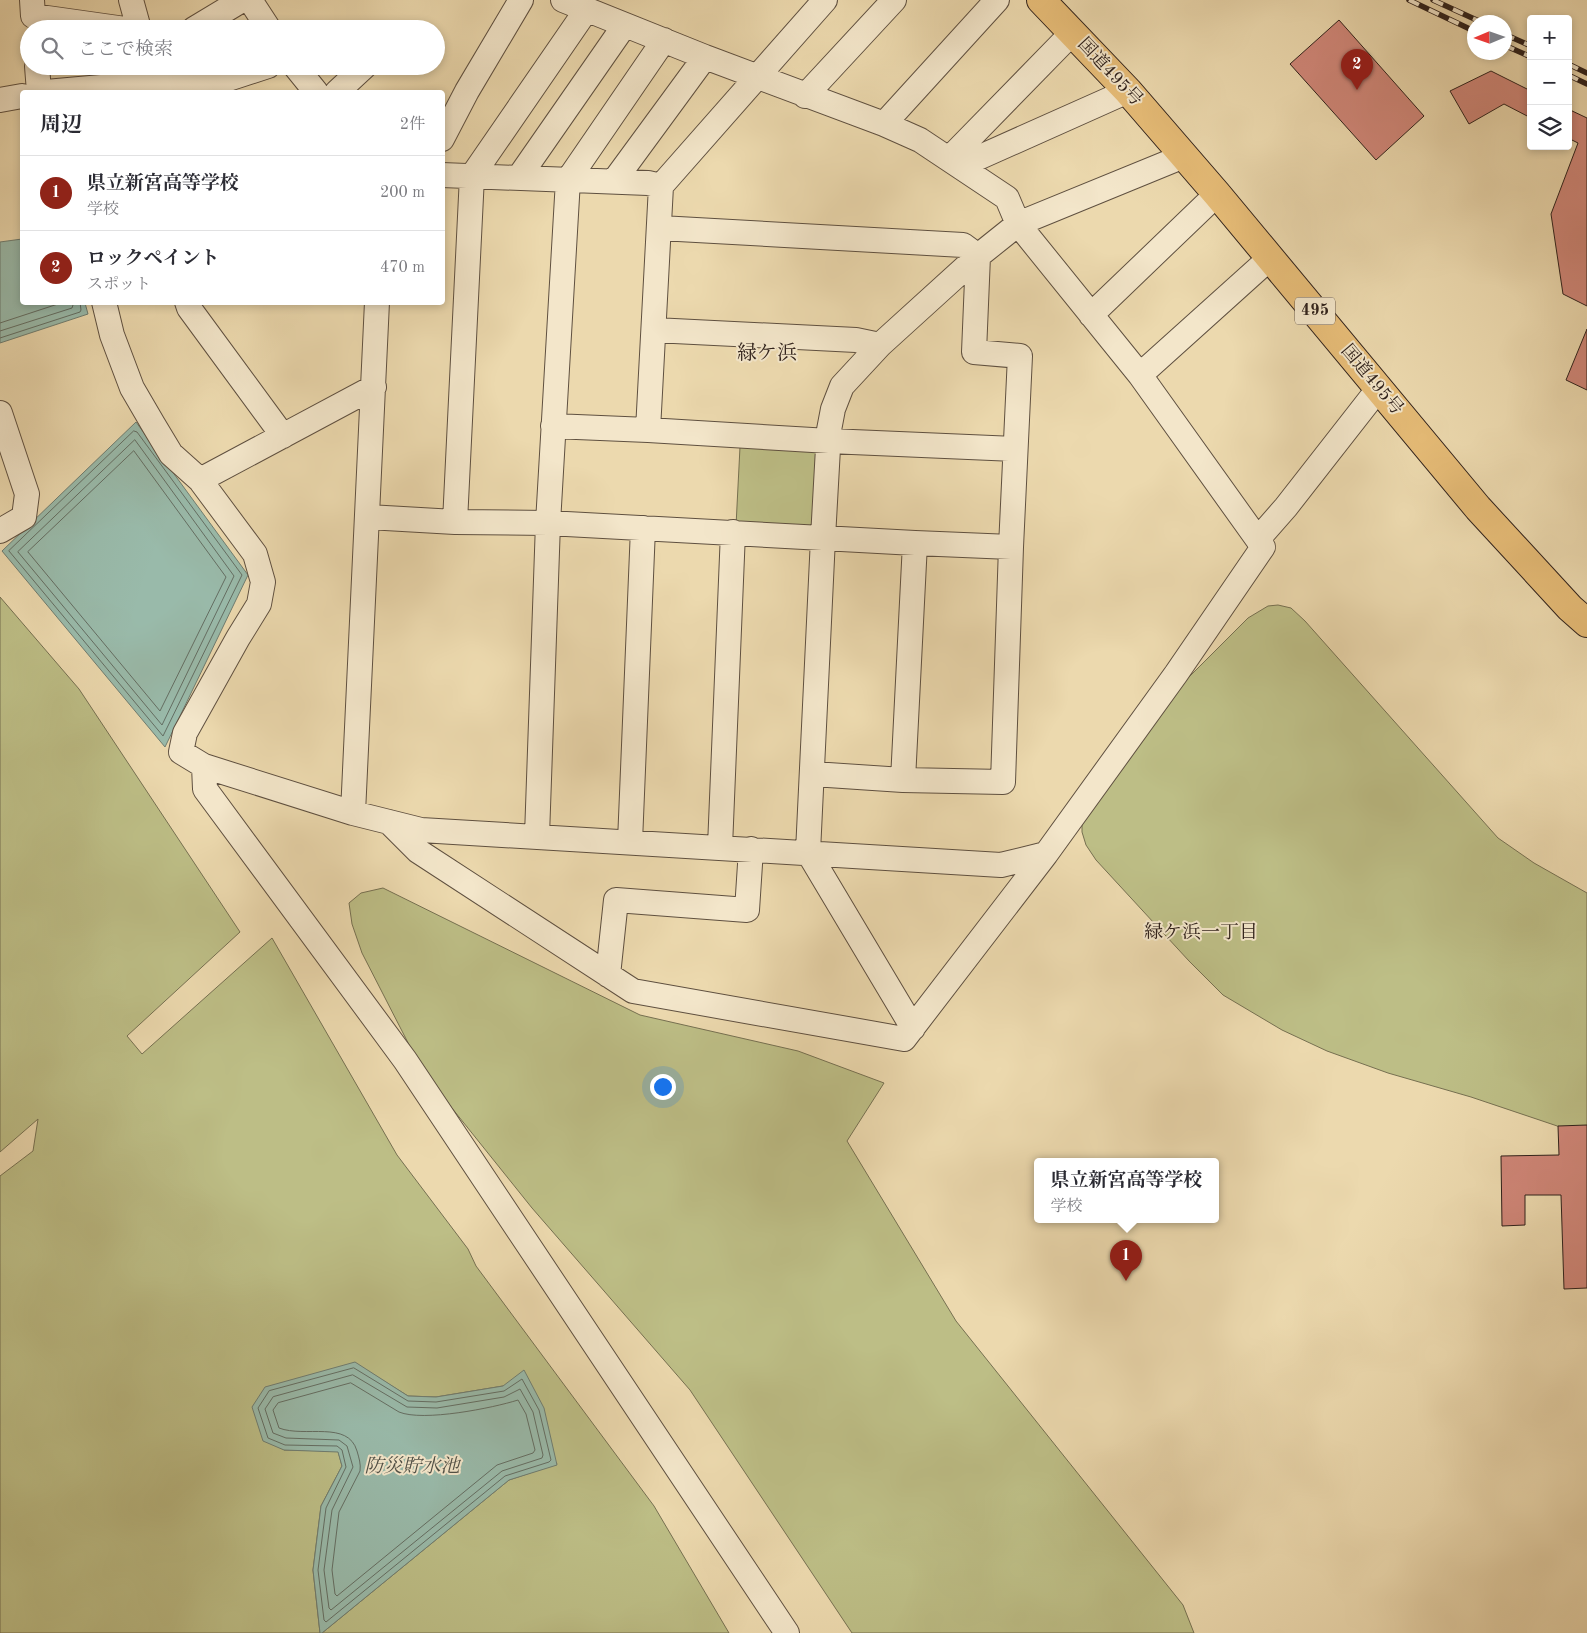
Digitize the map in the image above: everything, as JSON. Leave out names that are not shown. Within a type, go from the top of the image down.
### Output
[{"type":"highway","name":"国道495号","points":[[1041,0],[1128,91],[1217,194],[1478,508],[1570,608],[1587,623]]},
{"type":"street","points":[[131,0],[137,20]]},
{"type":"street","points":[[209,20],[242,0]]},
{"type":"street","points":[[250,0],[263,20]]},
{"type":"street","points":[[445,133],[521,0]]},
{"type":"street","points":[[389,822],[418,851],[632,991],[904,1040],[1046,854],[1176,674],[1263,547],[1140,375],[1018,224],[1007,198],[920,140],[884,124],[805,96],[624,26],[588,9],[563,0]]},
{"type":"street","points":[[648,430],[661,186],[825,0]]},
{"type":"street","points":[[805,96],[894,0]]},
{"type":"street","points":[[884,124],[997,0]]},
{"type":"street","points":[[455,522],[472,176],[588,9]]},
{"type":"street","points":[[33,15],[66,20]]},
{"type":"street","points":[[519,178],[624,26]]},
{"type":"street","points":[[954,163],[1073,32]]},
{"type":"street","points":[[537,836],[548,523],[568,180],[664,40]]},
{"type":"street","points":[[614,182],[705,57]]},
{"type":"street","points":[[38,75],[39,90]]},
{"type":"street","points":[[64,90],[145,81],[225,80],[240,75]]},
{"type":"street","points":[[302,75],[314,90]]},
{"type":"street","points":[[339,90],[355,75]]},
{"type":"street","points":[[954,163],[1128,91]]},
{"type":"street","points":[[0,100],[20,96]]},
{"type":"street","points":[[913,1028],[808,852],[828,441],[833,409],[842,386],[880,345],[978,256],[1018,224],[1184,156]]},
{"type":"street","points":[[445,175],[648,183],[661,186]]},
{"type":"street","points":[[1091,315],[1217,194]]},
{"type":"street","points":[[660,228],[963,245],[978,256]]},
{"type":"street","points":[[813,774],[903,780],[1003,782],[1020,356],[974,352],[978,256]]},
{"type":"street","points":[[1140,375],[1270,258]]},
{"type":"street","points":[[105,305],[112,335],[132,388],[171,454],[200,480],[255,554],[263,582],[260,604],[238,638],[185,734],[181,752],[204,766],[353,812],[421,830],[1001,865],[1046,854]]},
{"type":"street","points":[[188,305],[283,436]]},
{"type":"street","points":[[353,812],[377,305]]},
{"type":"street","points":[[654,330],[856,340],[880,345]]},
{"type":"street","points":[[200,480],[374,387]]},
{"type":"street","points":[[1258,540],[1379,388]]},
{"type":"street","points":[[0,413],[27,494],[24,517],[0,531]]},
{"type":"street","points":[[553,426],[1015,449]]},
{"type":"street","points":[[368,517],[455,522],[548,523],[1011,547]]},
{"type":"street","points":[[630,842],[642,528]]},
{"type":"street","points":[[720,847],[733,532]]},
{"type":"street","points":[[903,780],[915,543]]},
{"type":"street","points":[[204,766],[205,789],[404,1060],[787,1633]]},
{"type":"street","points":[[608,975],[616,900],[747,910],[751,849]]},
{"type":"green space","points":[[740,447],[819,451],[816,530],[736,526]]},
{"type":"green space","points":[[0,597],[79,689],[240,932],[127,1036],[142,1054],[272,938],[397,1155],[468,1249],[476,1266],[654,1506],[729,1633],[322,1633],[509,1480],[557,1464],[503,1386],[436,1397],[408,1396],[355,1363],[284,1450],[338,1451],[342,1466],[321,1506],[313,1570],[320,1633],[0,1633],[0,1176],[33,1151],[38,1119],[0,1152]]},
{"type":"green space","points":[[1278,605],[1291,608],[1305,621],[1498,838],[1534,863],[1587,893],[1587,1136],[1471,1097],[1388,1073],[1327,1051],[1282,1030],[1223,995],[1096,860],[1086,845],[1082,832],[1082,817],[1114,752],[1248,618],[1268,606]]},
{"type":"green space","points":[[383,888],[640,1015],[798,1051],[884,1083],[847,1141],[956,1321],[1183,1605],[1194,1633],[852,1633],[690,1390],[532,1208],[423,1072],[362,953],[352,924],[349,903],[361,893]]},
{"type":"water","points":[[20,239],[20,305],[86,305],[88,314],[0,343],[0,242]]},
{"type":"water","points":[[136,422],[248,575],[165,747],[2,551]]},
{"type":"water","name":"防災貯水池","points":[[355,1362],[408,1396],[436,1397],[503,1386],[524,1370],[544,1408],[557,1465],[509,1480],[320,1633],[313,1570],[321,1506],[342,1466],[338,1452],[284,1450],[263,1441],[252,1407],[265,1387]]},
{"type":"building","points":[[1339,20],[1424,116],[1376,160],[1290,64]]},
{"type":"building","points":[[1491,71],[1527,89],[1527,116],[1504,104],[1469,124],[1450,91]]},
{"type":"building","points":[[1572,111],[1587,118],[1587,306],[1563,294],[1551,214],[1578,143],[1572,140]]},
{"type":"building","points":[[1587,329],[1587,390],[1566,380]]},
{"type":"building","points":[[1587,1125],[1587,1288],[1564,1289],[1561,1195],[1525,1195],[1525,1225],[1502,1226],[1501,1156],[1559,1155],[1558,1126]]},
{"type":"railway","points":[[1409,0],[1467,28]]},
{"type":"railway","points":[[1433,0],[1467,16]]},
{"type":"railway","points":[[1512,38],[1527,44]]},
{"type":"railway","points":[[1512,49],[1527,55]]},
{"type":"railway","points":[[1572,66],[1587,73]]},
{"type":"railway","points":[[1572,77],[1587,84]]},
{"type":"place","name":"ロックペイント","points":[[1357,90]]},
{"type":"place","name":"県立新宮高等学校","points":[[1126,1281]]},
{"type":"district","name":"緑ケ浜","points":[[767,354]]},
{"type":"district","name":"緑ケ浜一丁目","points":[[1201,933]]}]
